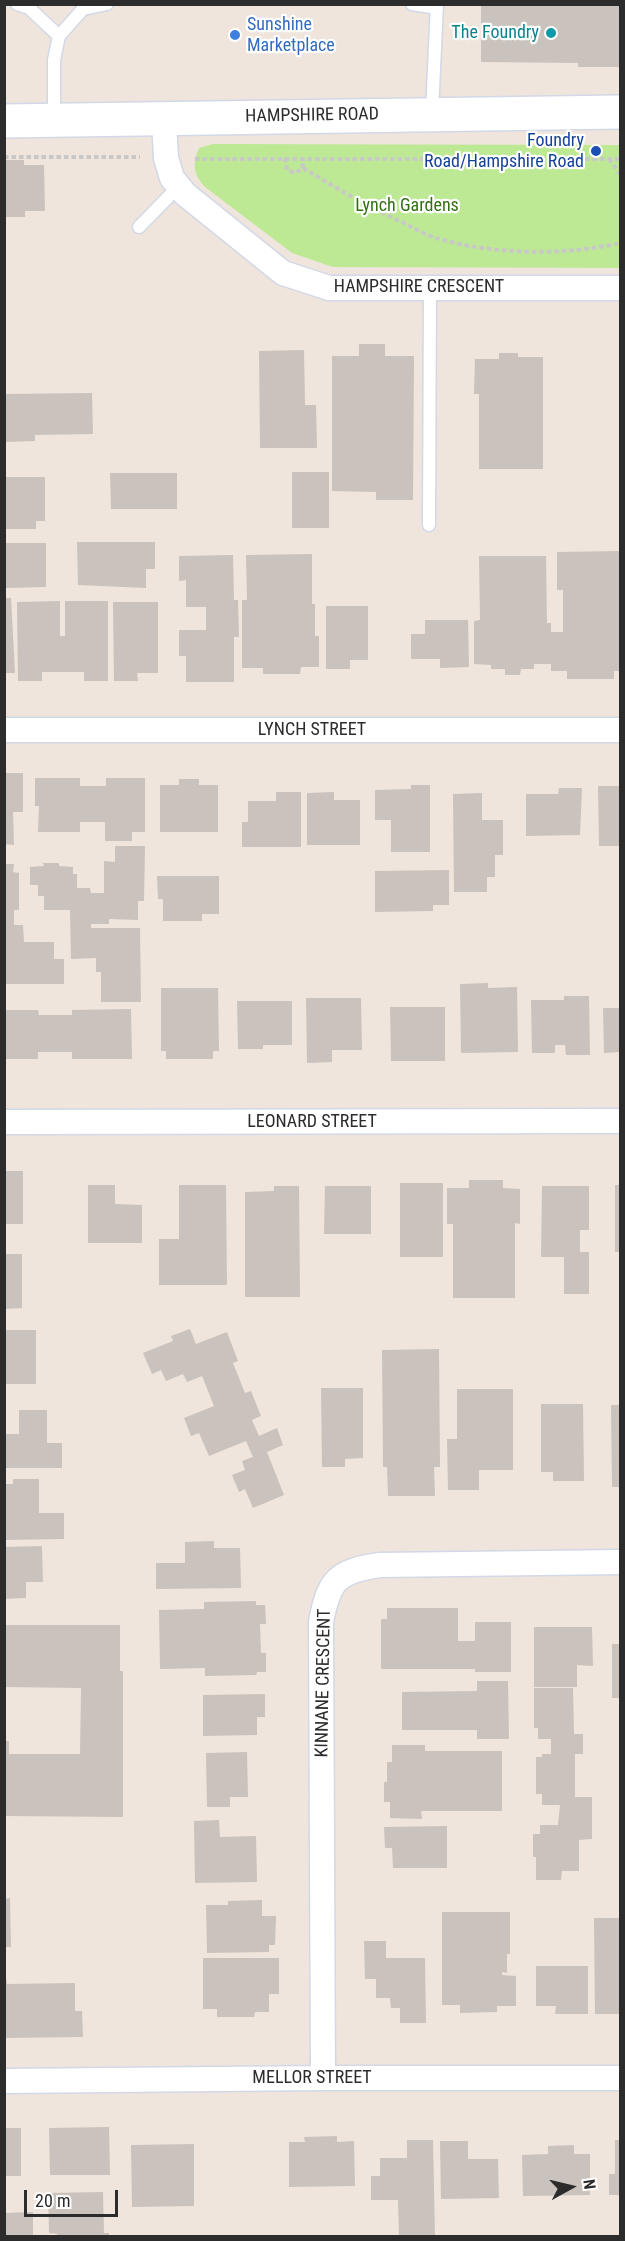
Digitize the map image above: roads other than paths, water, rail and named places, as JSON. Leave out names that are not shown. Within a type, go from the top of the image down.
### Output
[{"type":"street","name":"HAMPSHIRE ROAD","points":[[4,121],[621,112]]},
{"type":"street","name":"HAMPSHIRE CRESCENT","points":[[164,119],[166,158],[172,178],[185,194],[283,273],[329,288],[621,288]]},
{"type":"street","name":"LYNCH STREET","points":[[4,730],[621,730]]},
{"type":"street","name":"LEONARD STREET","points":[[4,1122],[621,1121]]},
{"type":"street","name":"KINNANE CRESCENT","points":[[323,2078],[321,1622],[325,1600],[334,1581],[349,1572],[381,1566],[621,1562]]},
{"type":"street","name":"MELLOR STREET","points":[[4,2081],[621,2078]]},
{"type":"lane","points":[[17,4],[29,8],[59,36]]},
{"type":"lane","points":[[54,121],[54,60],[59,36],[83,9],[107,4]]},
{"type":"lane","points":[[412,4],[437,6],[432,114]]},
{"type":"lane","points":[[139,227],[179,186]]},
{"type":"lane","points":[[429,525],[430,287]]},
{"type":"place","name":"The Foundry","points":[[551,33]]},
{"type":"place","name":"Sunshine Marketplace","points":[[235,35]]},
{"type":"place","name":"Foundry Road/Hampshire Road","points":[[596,151]]},
{"type":"park label","name":"Lynch Gardens","points":[[407,206]]}]
